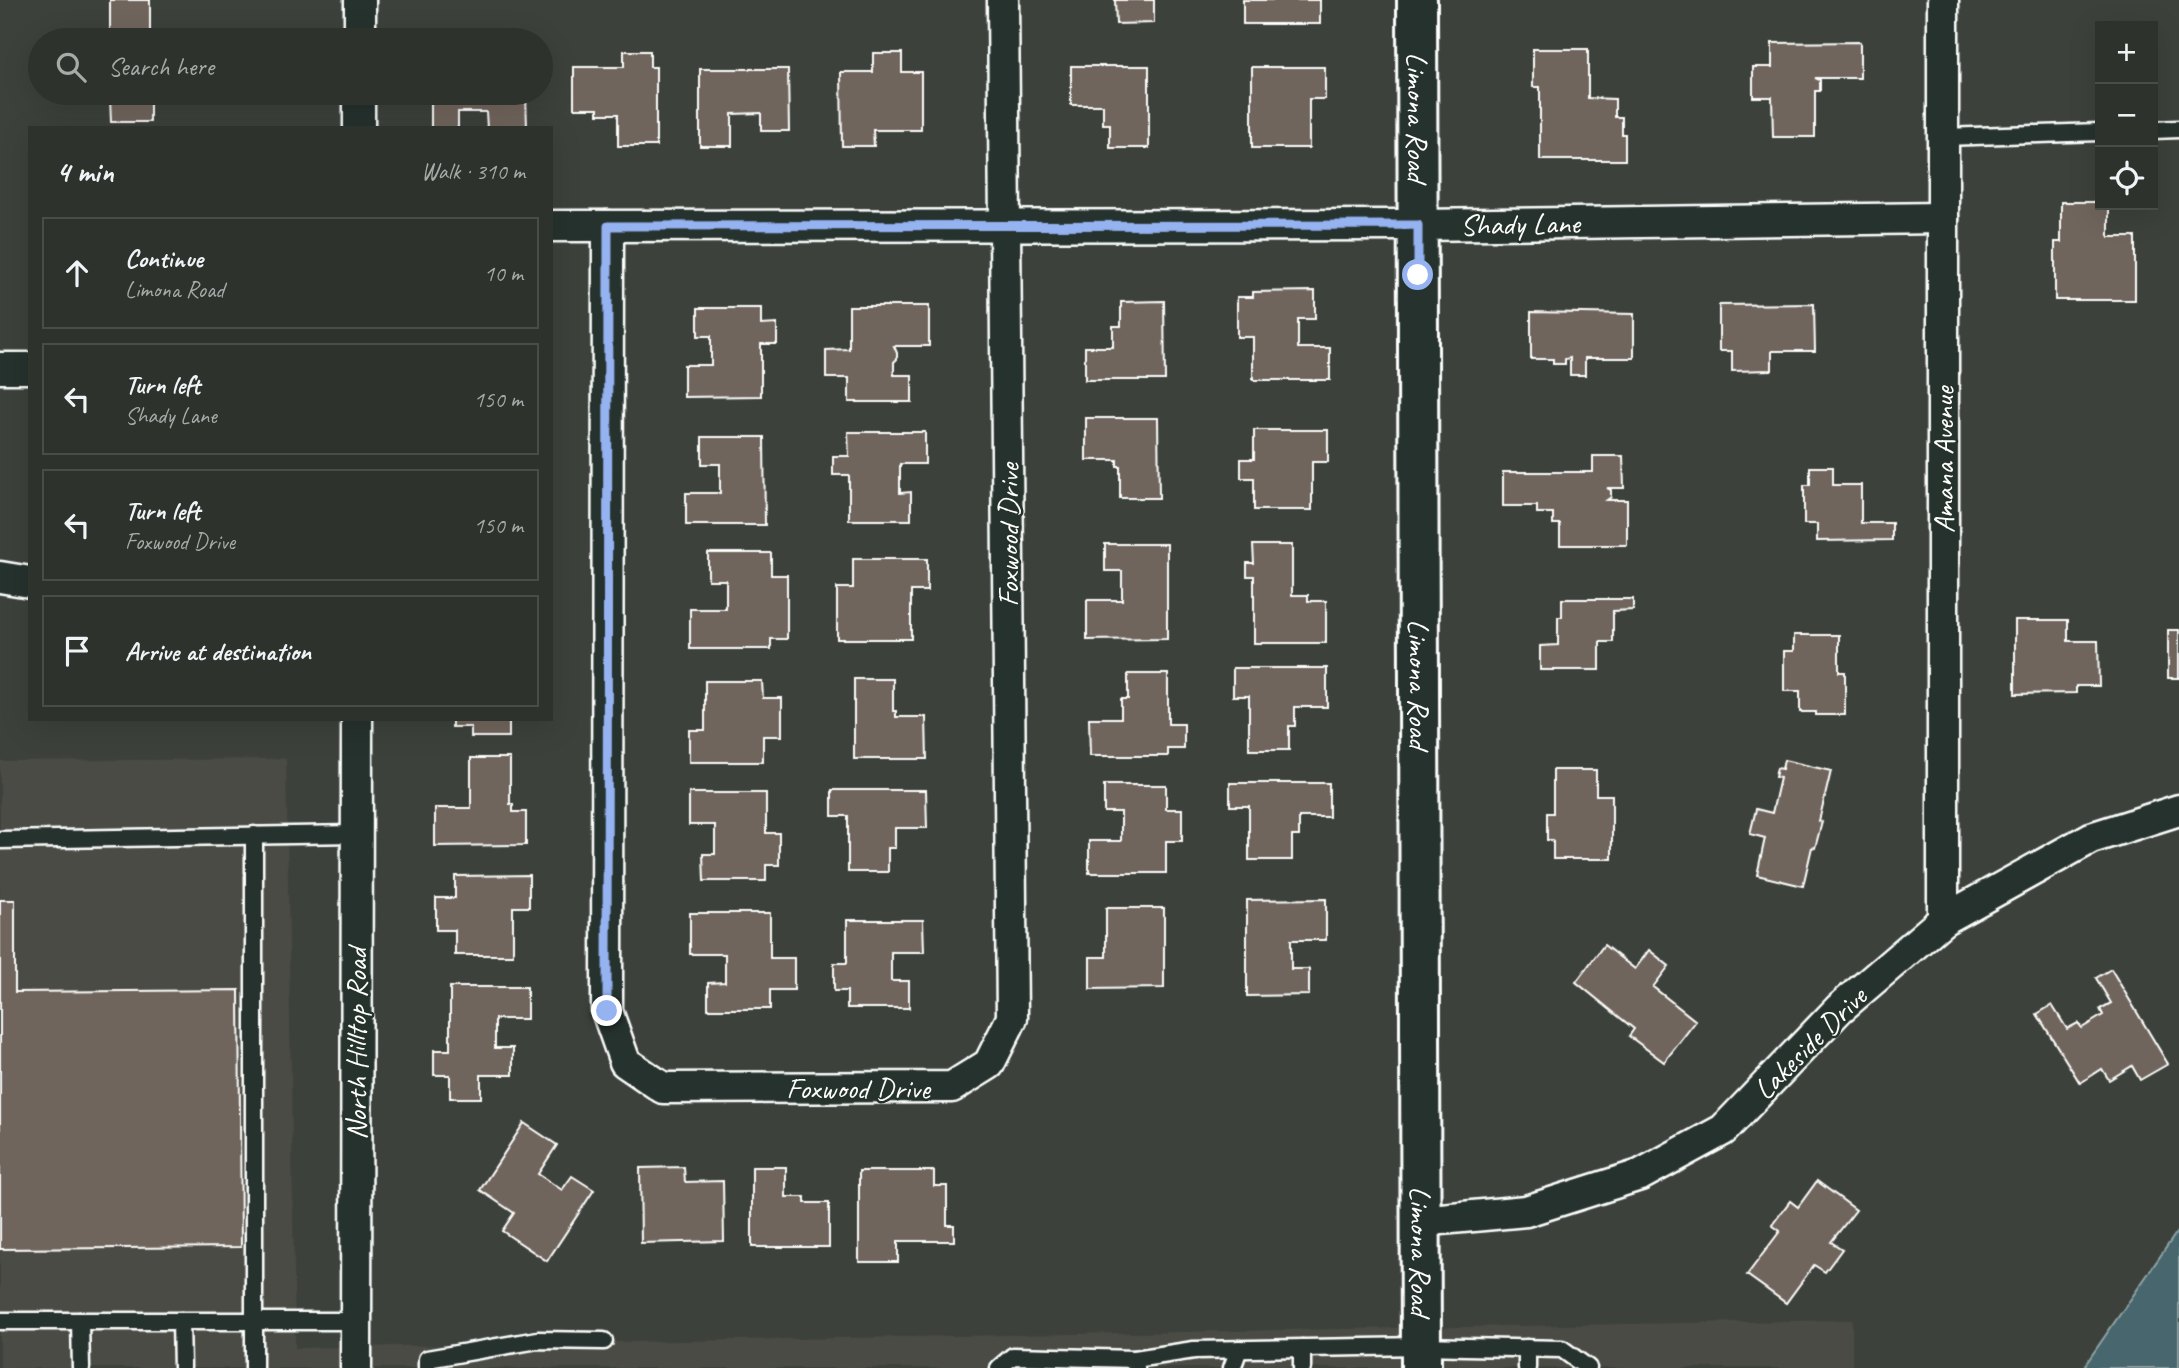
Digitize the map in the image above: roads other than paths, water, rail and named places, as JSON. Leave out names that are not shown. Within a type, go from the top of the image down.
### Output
[{"type":"street","points":[[360,0],[360,28]]},
{"type":"street","name":"Foxwood Drive","points":[[608,226],[607,1011],[625,1062],[663,1088],[952,1087],[989,1064],[1012,1018],[1003,0]]},
{"type":"street","name":"Limona Road","points":[[1417,0],[1421,1357]]},
{"type":"street","name":"Amana Avenue","points":[[1942,0],[1942,920]]},
{"type":"street","points":[[359,105],[359,126]]},
{"type":"street","name":"Shady Lane","points":[[553,226],[1418,225],[1943,218]]},
{"type":"street","points":[[0,368],[28,368]]},
{"type":"street","points":[[0,577],[28,582]]},
{"type":"street","name":"North Hilltop Road","points":[[356,1368],[357,721]]},
{"type":"street","name":"Lakeside Drive","points":[[1420,1221],[1526,1211],[1640,1175],[1723,1130],[1839,1009],[1942,920],[2091,838],[2179,810]]},
{"type":"lane","points":[[2158,130],[2179,129]]},
{"type":"lane","points":[[1943,137],[2095,132]]},
{"type":"lane","points":[[0,840],[357,834]]},
{"type":"lane","points":[[254,835],[254,1368]]},
{"type":"lane","points":[[0,1321],[356,1321]]},
{"type":"lane","points":[[80,1321],[81,1368]]},
{"type":"lane","points":[[181,1321],[182,1368]]},
{"type":"lane","points":[[427,1368],[428,1359],[538,1340],[604,1340]]},
{"type":"lane","points":[[1302,1348],[1303,1368]]},
{"type":"lane","points":[[999,1368],[1013,1356],[1135,1364],[1194,1350],[1302,1348],[1421,1357],[1527,1348],[1562,1349],[1588,1368]]},
{"type":"lane","points":[[1527,1348],[1527,1368]]},
{"type":"lane","points":[[1232,1368],[1239,1349]]},
{"type":"water","points":[[2179,1229],[2179,1368],[2083,1368]]}]
